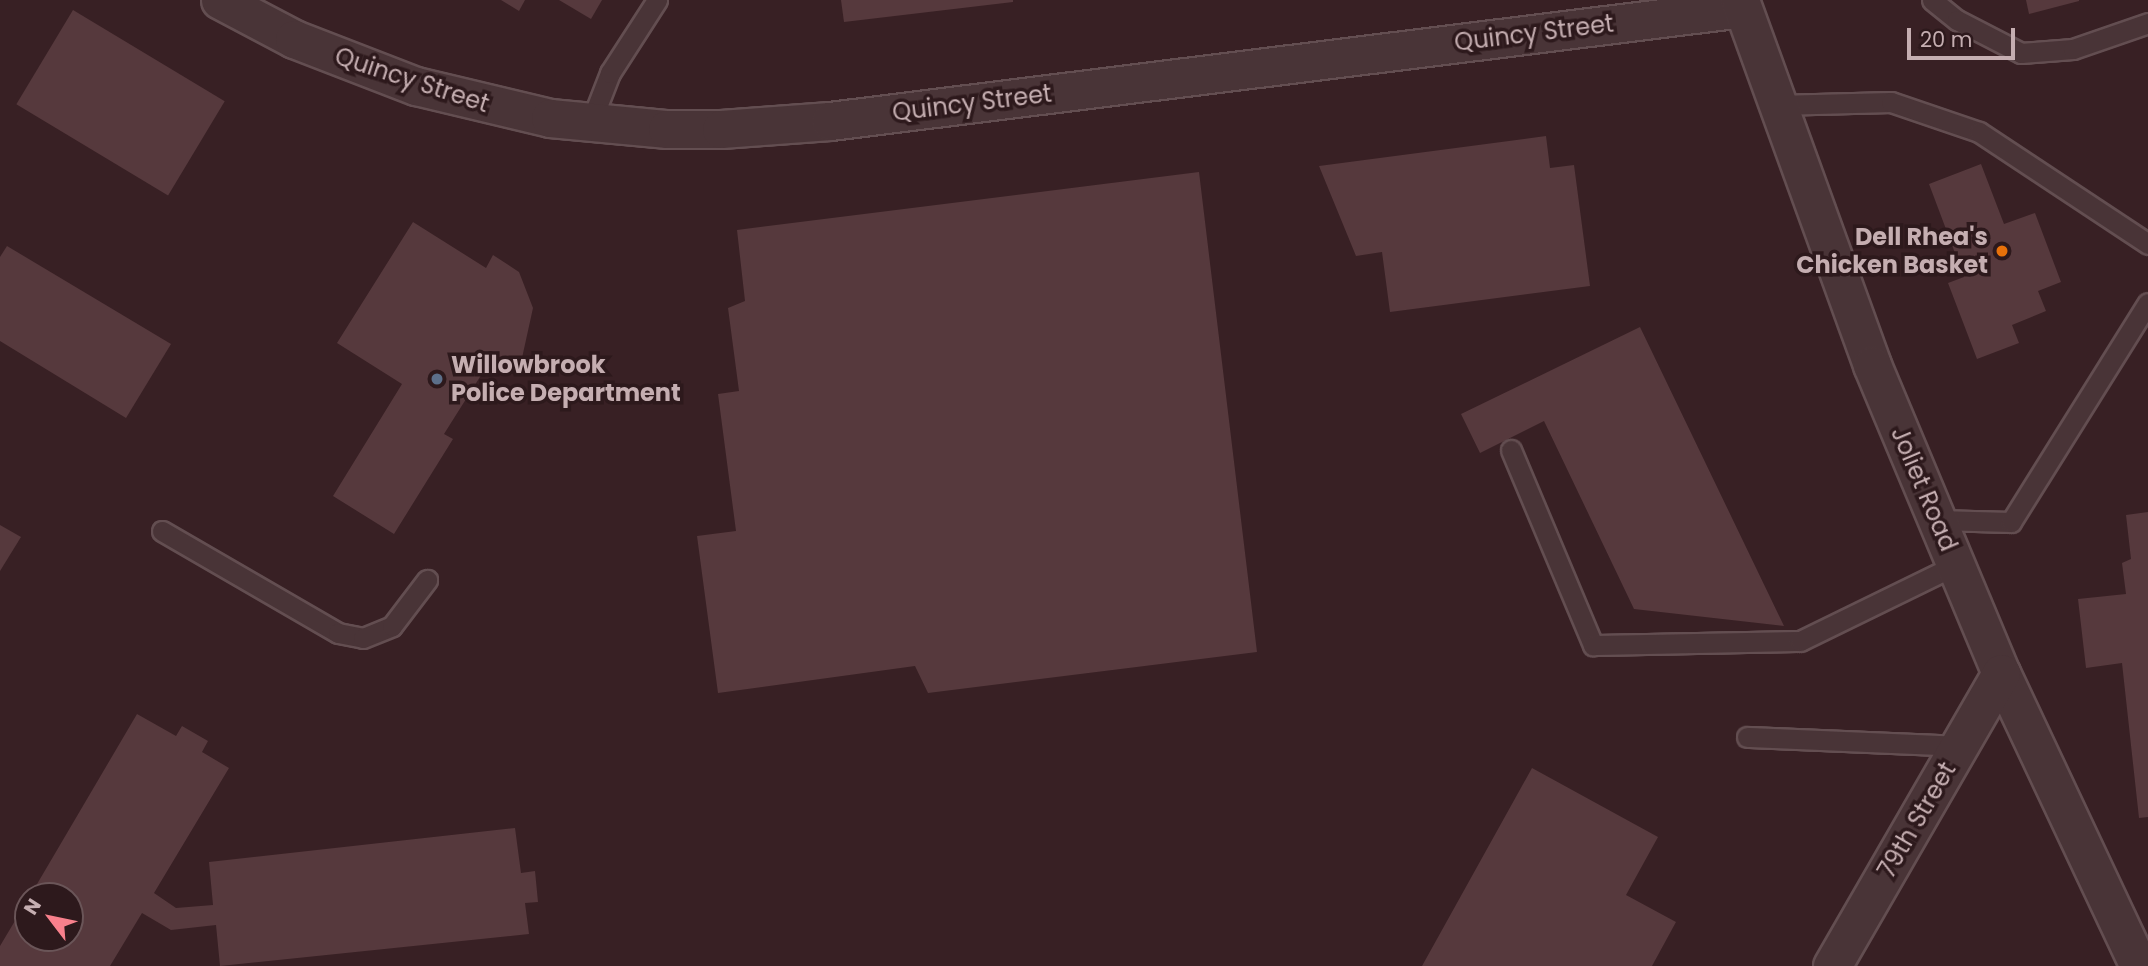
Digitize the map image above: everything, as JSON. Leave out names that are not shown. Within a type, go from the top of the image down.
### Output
[{"type":"street","name":"Quincy Street","points":[[225,1],[294,39],[408,84],[485,105],[591,122],[667,129],[721,129],[830,121],[1741,4]]},
{"type":"street","name":"Joliet Road","points":[[1741,4],[1872,365],[2001,673],[2139,966]]},
{"type":"street","name":"79th Street","points":[[1832,966],[2001,673]]},
{"type":"lane","points":[[591,122],[610,73],[657,0]]},
{"type":"lane","points":[[1932,0],[1957,20],[2021,53],[2073,49],[2148,23]]},
{"type":"lane","points":[[1777,105],[1891,102],[1979,132],[2148,244]]},
{"type":"lane","points":[[1937,520],[2011,522],[2148,303]]},
{"type":"lane","points":[[1511,450],[1593,645],[1800,641],[1956,565]]},
{"type":"lane","points":[[162,531],[338,633],[363,638],[392,626],[426,580]]},
{"type":"lane","points":[[1747,737],[1959,746]]},
{"type":"building","points":[[501,0],[525,0],[519,11]]},
{"type":"building","points":[[559,0],[602,0],[591,19]]},
{"type":"building","points":[[841,0],[1013,0],[1013,2],[844,22]]},
{"type":"building","points":[[2026,0],[2079,0],[2079,1],[2029,14]]},
{"type":"building","points":[[73,10],[225,101],[168,195],[16,104]]},
{"type":"building","points":[[1546,136],[1550,168],[1574,165],[1590,286],[1390,312],[1382,252],[1356,256],[1319,166]]},
{"type":"building","name":"Dell Rhea's Chicken Basket","points":[[1981,164],[2004,224],[2035,213],[2061,282],[2038,291],[2046,311],[2012,325],[2019,343],[1977,359],[1948,283],[1964,277],[1929,184]]},
{"type":"building","points":[[1199,172],[1257,652],[928,693],[915,666],[718,693],[697,536],[736,531],[718,394],[739,391],[728,308],[745,301],[737,230]]},
{"type":"building","name":"Willowbrook Police Department","points":[[413,222],[486,268],[493,255],[519,272],[533,308],[522,358],[511,375],[490,361],[444,434],[453,439],[394,534],[333,496],[402,384],[337,343]]},
{"type":"building","points":[[7,246],[171,344],[126,418],[0,341],[0,257]]},
{"type":"building","points":[[1640,327],[1784,626],[1634,609],[1544,421],[1480,453],[1461,414]]},
{"type":"building","points":[[2148,512],[2148,817],[2139,818],[2122,663],[2086,668],[2078,599],[2126,594],[2122,563],[2131,559],[2126,515]]},
{"type":"building","points":[[0,525],[21,537],[0,571]]},
{"type":"building","points":[[137,714],[176,736],[182,726],[208,741],[202,752],[229,768],[154,893],[176,908],[213,905],[209,862],[515,828],[521,873],[535,871],[538,902],[525,903],[529,934],[220,966],[216,925],[171,930],[142,913],[110,966],[0,966],[0,946],[14,922],[14,952],[84,952],[84,882],[38,882]]},
{"type":"building","points":[[1532,768],[1658,837],[1626,895],[1676,922],[1652,966],[1422,966]]},
{"type":"place","name":"Dell Rhea's Chicken Basket","points":[[2002,251]]},
{"type":"place","name":"Willowbrook Police Department","points":[[437,379]]}]
